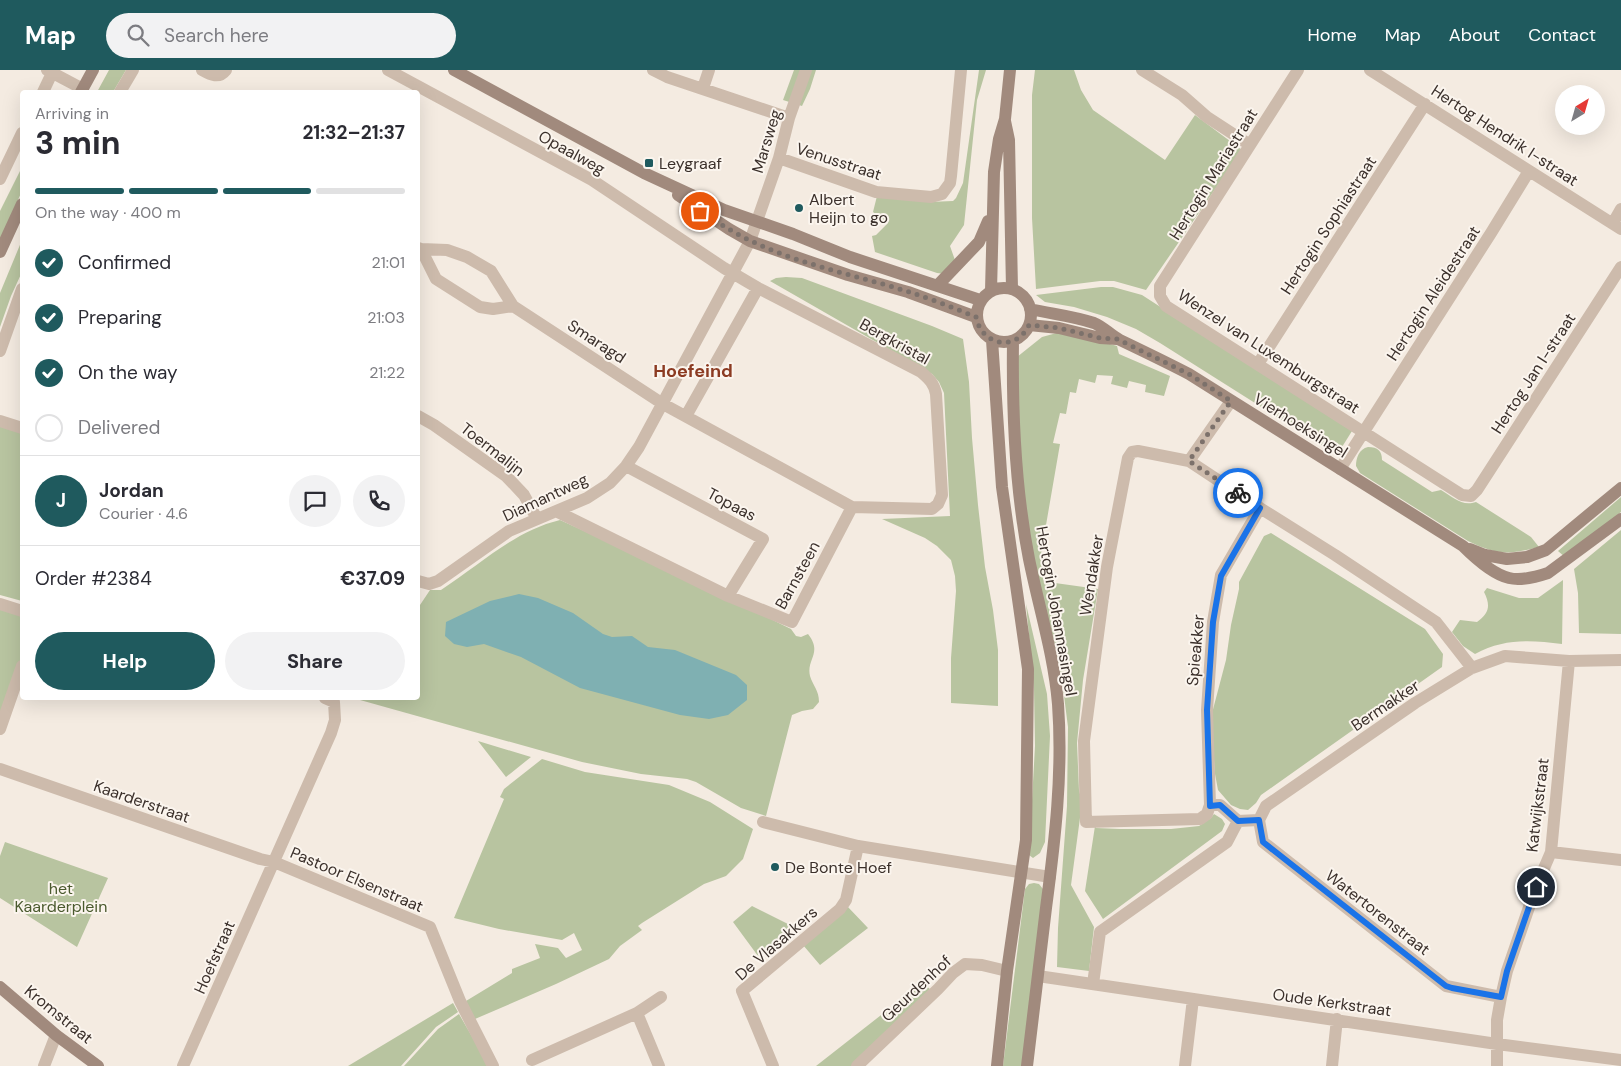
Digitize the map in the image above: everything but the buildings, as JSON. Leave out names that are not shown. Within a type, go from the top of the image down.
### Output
[{"type":"main road","points":[[83,90],[93,70]]},
{"type":"main road","points":[[454,70],[644,173],[724,210],[850,256],[980,300]]},
{"type":"main road","points":[[991,291],[994,172],[999,140],[1005,119],[1010,70]]},
{"type":"main road","points":[[1005,119],[1010,140],[1012,289]]},
{"type":"main road","points":[[644,173],[728,229],[750,241],[848,275],[908,292],[976,317]]},
{"type":"main road","points":[[938,285],[982,239],[992,206]]},
{"type":"main road","points":[[0,252],[20,208]]},
{"type":"main road","points":[[1005,288],[1012,289],[1024,297],[1030,309],[1029,325],[1022,335],[1013,341],[999,342],[992,340],[981,330],[976,317],[980,300],[991,291],[1005,288]]},
{"type":"main road","name":"Vierhoeksingel","points":[[1030,309],[1063,314],[1103,327],[1117,339],[1189,374],[1463,546],[1485,555],[1507,559],[1527,557],[1546,550],[1621,488]]},
{"type":"main road","name":"Vierhoeksingel","points":[[1029,325],[1059,328],[1100,338],[1117,339]]},
{"type":"main road","points":[[992,340],[1002,487],[1028,669],[1026,840],[997,1066]]},
{"type":"main road","name":"Hertogin Johannasingel","points":[[1013,341],[1013,403],[1018,482],[1029,559],[1048,641],[1058,703],[1060,761],[1057,822],[1027,1066]]},
{"type":"main road","name":"Vierhoeksingel","points":[[1463,546],[1483,565],[1508,578],[1535,577],[1548,573],[1558,567],[1621,519]]},
{"type":"main road","name":"Kromstraat","points":[[0,987],[56,1035],[98,1066]]},
{"type":"street","points":[[121,90],[133,70]]},
{"type":"street","points":[[202,70],[211,75],[218,76],[226,70]]},
{"type":"street","name":"Opaalweg","points":[[388,70],[592,180],[734,274]]},
{"type":"street","points":[[653,70],[667,77],[789,118]]},
{"type":"street","points":[[703,88],[709,70]]},
{"type":"street","name":"Marsweg","points":[[758,222],[779,158],[789,118],[806,70]]},
{"type":"street","name":"Venusstraat","points":[[779,158],[876,192],[931,197],[942,194],[950,183],[961,70]]},
{"type":"street","points":[[1142,70],[1182,95],[1207,117],[1250,145]]},
{"type":"street","name":"Hertogin Mariastraat","points":[[1160,296],[1160,286],[1298,70]]},
{"type":"street","name":"Hertog Hendrik I-straat","points":[[1370,70],[1617,226]]},
{"type":"street","points":[[44,90],[50,72],[80,90]]},
{"type":"street","name":"Hertogin Sophiastraat","points":[[1258,364],[1426,104]]},
{"type":"street","points":[[0,179],[20,137]]},
{"type":"street","name":"Hertogin Aleidestraat","points":[[1363,431],[1529,171]]},
{"type":"street","points":[[1617,226],[1621,209]]},
{"type":"street","name":"Diamantweg","points":[[420,582],[429,584],[438,581],[509,532],[587,498],[610,483],[626,466],[639,447],[734,274],[758,222]]},
{"type":"street","name":"Smaragd","points":[[420,249],[447,250],[467,257],[491,271],[513,306],[663,404]]},
{"type":"street","name":"Smaragd","points":[[420,251],[436,279],[473,302],[493,309],[513,306]]},
{"type":"street","name":"Hertog Jan I-straat","points":[[1471,496],[1477,490],[1621,267]]},
{"type":"street","name":"Bergkristal","points":[[734,274],[920,372],[935,386],[942,496],[938,504],[932,509],[852,507]]},
{"type":"street","points":[[686,416],[758,288]]},
{"type":"street","points":[[0,351],[20,295]]},
{"type":"street","name":"Wenzel van Luxemburgstraat","points":[[1160,296],[1166,306],[1462,495],[1471,496]]},
{"type":"street","points":[[1189,461],[1231,401]]},
{"type":"street","points":[[663,404],[852,507]]},
{"type":"street","name":"Toermalijn","points":[[420,417],[506,476],[524,495],[537,520]]},
{"type":"street","points":[[0,421],[20,427]]},
{"type":"street","name":"Wenzel van Luxemburgstraat","points":[[1340,468],[1363,431]]},
{"type":"street","name":"Wendakker","points":[[1210,806],[1207,814],[1200,819],[1086,822],[1085,734],[1107,567],[1128,458],[1132,452],[1138,451],[1189,461],[1436,622],[1472,668]]},
{"type":"street","name":"Topaas","points":[[626,466],[763,539],[728,596]]},
{"type":"street","name":"Barnsteen","points":[[558,512],[728,596],[792,622],[852,507]]},
{"type":"street","name":"Spieakker","points":[[1210,806],[1207,710],[1214,613],[1221,576],[1260,508]]},
{"type":"street","points":[[0,604],[20,610]]},
{"type":"street","name":"Bermakker","points":[[1259,820],[1266,806],[1415,703],[1472,668],[1505,656],[1569,661],[1621,660]]},
{"type":"street","name":"Katwijkstraat","points":[[1496,1066],[1497,1020],[1507,971],[1536,887],[1551,852],[1569,661]]},
{"type":"street","points":[[0,729],[20,672]]},
{"type":"street","name":"Pastoor Elsenstraat","points":[[330,700],[335,720],[331,733],[274,862],[430,927],[460,1001],[493,1066]]},
{"type":"street","name":"Kaarderstraat","points":[[0,769],[260,859],[274,862]]},
{"type":"street","points":[[1210,806],[1220,805],[1238,821],[1259,820]]},
{"type":"street","name":"Watertorenstraat","points":[[1259,820],[1263,842],[1446,986],[1501,997]]},
{"type":"street","points":[[1094,984],[1100,932],[1227,842],[1238,821]]},
{"type":"street","points":[[763,822],[858,846],[1050,877]]},
{"type":"street","name":"De Vlasakkers","points":[[773,1066],[742,991],[840,909],[846,900],[858,846]]},
{"type":"street","points":[[1551,852],[1621,860]]},
{"type":"street","name":"Hoefstraat","points":[[183,1066],[274,862]]},
{"type":"street","name":"Geurdenhof","points":[[857,1066],[953,973],[966,964],[982,965],[1008,971]]},
{"type":"street","name":"Oude Kerkstraat","points":[[1038,976],[1497,1044],[1621,1060]]},
{"type":"street","points":[[532,1060],[637,1013],[661,997]]},
{"type":"street","points":[[1185,1066],[1193,999]]},
{"type":"street","points":[[637,1013],[660,1066]]},
{"type":"street","points":[[1332,1066],[1337,1019]]},
{"type":"street","points":[[44,1066],[56,1035]]},
{"type":"green space","points":[[109,70],[126,70],[114,90],[98,90]]},
{"type":"green space","points":[[794,70],[816,70],[802,106],[783,100]]},
{"type":"green space","points":[[979,70],[986,70],[977,100],[964,225],[950,246],[956,263],[945,274],[937,273],[875,252],[872,236],[876,235],[888,223],[873,212],[877,196],[929,202],[953,201],[956,198],[963,183]]},
{"type":"green space","points":[[1035,70],[1074,70],[1081,90],[1093,110],[1165,160],[1195,115],[1242,150],[1146,290],[1114,281],[1036,289],[1032,218],[1032,95]]},
{"type":"green space","points":[[20,171],[20,195],[0,240],[0,211]]},
{"type":"green space","points":[[20,245],[20,276],[0,327],[0,293]]},
{"type":"green space","points":[[786,277],[802,278],[963,339],[969,382],[978,505],[985,567],[998,650],[998,706],[951,703],[951,658],[956,591],[951,560],[937,546],[925,538],[882,519],[950,516],[944,393],[939,382],[932,374],[770,281]]},
{"type":"green space","points":[[1113,287],[1142,295],[1352,431],[1337,455],[1136,329],[1107,317],[1074,307],[1045,302],[1036,295]]},
{"type":"green space","points":[[1064,331],[1117,346],[1119,354],[1170,376],[1164,396],[1145,392],[1146,385],[1129,381],[1127,388],[1111,384],[1113,376],[1097,375],[1095,383],[1079,379],[1076,393],[1070,392],[1066,414],[1060,413],[1053,443],[1060,444],[1041,554],[1048,582],[1098,589],[1083,680],[1077,743],[1079,790],[1082,803],[1071,885],[1094,927],[1089,971],[1057,967],[1067,806],[1068,727],[1055,645],[1031,554],[1018,442],[1017,357],[1042,337]]},
{"type":"green space","points":[[0,425],[20,431],[20,600],[0,595]]},
{"type":"green space","points":[[1368,447],[1377,449],[1381,454],[1382,460],[1432,492],[1441,490],[1462,502],[1476,502],[1531,537],[1539,547],[1503,552],[1487,549],[1468,541],[1360,473],[1356,466],[1357,457],[1362,450]]},
{"type":"green space","points":[[1621,497],[1621,512],[1566,558],[1558,551]]},
{"type":"green space","points":[[560,520],[674,572],[791,629],[796,636],[801,637],[808,634],[814,646],[809,670],[819,702],[813,709],[792,715],[766,816],[741,808],[696,782],[687,779],[641,774],[582,762],[360,700],[420,700],[420,605],[430,590],[441,590],[512,540],[543,525]]},
{"type":"green space","points":[[1621,530],[1621,634],[1579,633],[1578,593],[1574,569]]},
{"type":"green space","points":[[1271,533],[1425,629],[1443,654],[1442,667],[1261,795],[1248,810],[1231,805],[1218,790],[1211,717],[1226,660],[1239,582],[1264,536]]},
{"type":"green space","points":[[1563,580],[1562,644],[1518,641],[1496,645],[1475,654],[1463,646],[1452,632],[1460,620],[1477,622],[1484,615],[1488,609],[1488,601],[1484,592],[1487,588],[1519,598],[1538,598]]},
{"type":"green space","points":[[1026,604],[1047,694],[1050,736],[1045,842],[1040,853],[1033,858],[1029,855],[1035,746],[1034,689]]},
{"type":"green space","points":[[0,608],[20,612],[20,664],[0,726]]},
{"type":"green space","points":[[478,741],[531,757],[506,777]]},
{"type":"green space","points":[[542,759],[585,772],[669,785],[710,802],[753,829],[743,859],[726,876],[704,884],[642,923],[638,926],[642,930],[620,946],[609,959],[475,1019],[466,1001],[512,973],[512,969],[540,958],[535,944],[558,948],[566,958],[582,950],[574,933],[562,940],[499,929],[454,918],[504,799],[500,797],[504,789]]},
{"type":"green space","points":[[1214,814],[1222,819],[1225,824],[1222,831],[1103,919],[1085,891],[1095,826],[1096,828],[1120,829],[1171,829],[1199,826]]},
{"type":"green space","name":"het Kaarderplein","points":[[5,842],[108,878],[77,947],[0,898],[0,856]]},
{"type":"green space","points":[[1029,884],[1039,884],[1043,889],[1022,1066],[1003,1066],[1025,889]]},
{"type":"green space","points":[[752,906],[794,927],[758,956],[733,922]]},
{"type":"green space","points":[[847,906],[868,928],[820,965],[803,945]]},
{"type":"green space","points":[[922,983],[930,989],[862,1066],[816,1066]]},
{"type":"green space","points":[[453,1003],[458,1012],[436,1027],[401,1066],[348,1066]]},
{"type":"green space","points":[[459,1014],[489,1066],[404,1066],[438,1029]]},
{"type":"water","points":[[519,594],[538,598],[573,613],[603,634],[612,637],[632,636],[648,647],[675,650],[736,675],[747,685],[747,700],[728,715],[709,719],[680,715],[580,688],[521,657],[484,644],[467,647],[454,644],[445,636],[446,622],[490,601]]},
{"type":"way so far","points":[[700,211],[750,241],[783,254],[908,292],[976,317],[981,330],[992,340],[999,342],[1013,341],[1022,335],[1029,325],[1059,328],[1100,338],[1117,339],[1156,356],[1189,374],[1231,401],[1189,461],[1238,493]]},
{"type":"place","name":"Leygraaf","points":[[649,163]]},
{"type":"place","name":"Albert Heijn to go","points":[[799,208]]},
{"type":"place","name":"De Bonte Hoef","points":[[775,867]]},
{"type":"district","name":"Hoefeind","points":[[693,371]]},
{"type":"route","points":[[1238,493],[1260,508],[1221,576],[1213,622],[1207,710],[1210,806],[1220,805],[1238,821],[1259,820],[1263,842],[1446,986],[1452,988],[1501,997],[1507,971],[1536,887]]}]
